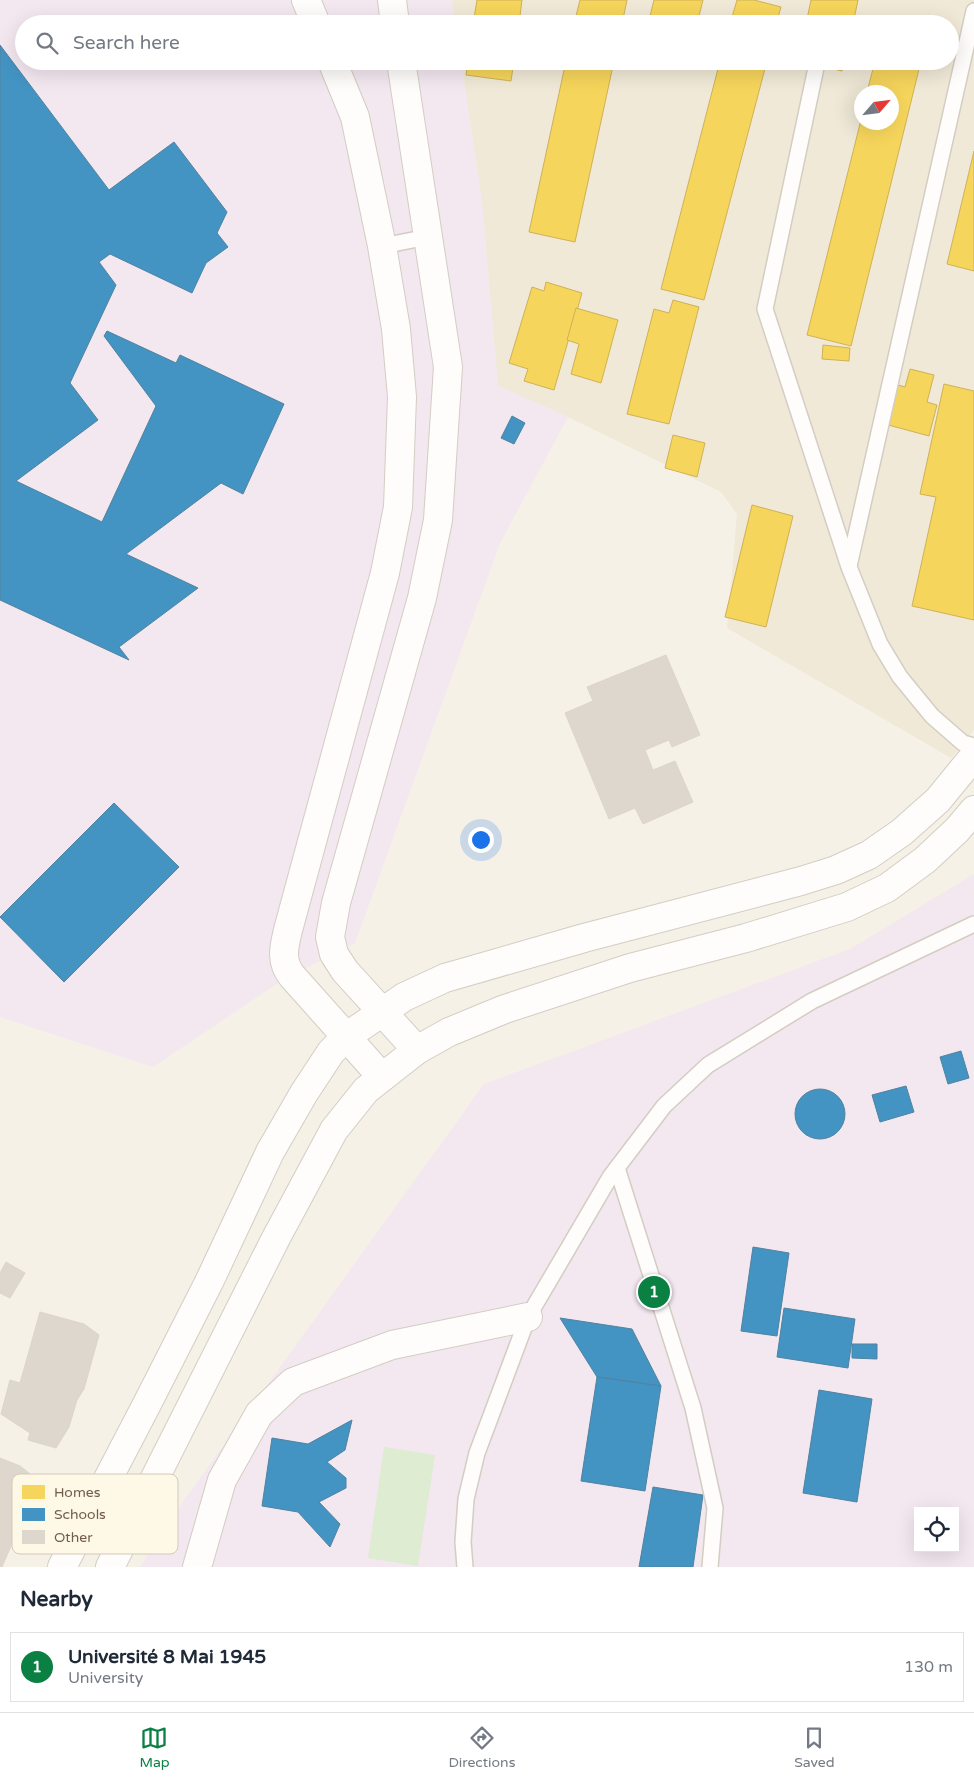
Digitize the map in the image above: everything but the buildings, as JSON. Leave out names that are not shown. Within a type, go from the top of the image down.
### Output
[{"type":"street","points":[[306,0],[312,15]]},
{"type":"street","points":[[392,0],[394,15]]},
{"type":"street","points":[[336,70],[355,117],[382,246],[396,329],[402,397],[398,507],[385,573],[288,930],[283,960],[287,969],[382,1077]]},
{"type":"street","points":[[402,70],[448,367],[438,520],[422,598],[336,903],[330,938],[334,954],[345,971],[417,1050]]},
{"type":"street","points":[[110,1474],[204,1291],[270,1152],[304,1092],[331,1052],[346,1037],[404,997],[445,978],[584,938],[801,881],[836,870],[869,854],[902,832],[938,800],[974,756]]},
{"type":"street","points":[[157,1474],[276,1238],[334,1130],[366,1090],[417,1050],[449,1032],[506,1009],[630,968],[746,938],[847,907],[887,888],[925,860],[957,830],[974,810]]},
{"type":"street","points":[[198,1567],[222,1480],[259,1414],[293,1382],[392,1345],[528,1317]]},
{"type":"street","points":[[62,1567],[69,1554]]},
{"type":"street","points":[[110,1567],[117,1554]]},
{"type":"lane","points":[[848,567],[974,11]]},
{"type":"lane","points":[[816,70],[765,309],[848,567],[880,644],[900,677],[932,716],[963,742],[974,746]]},
{"type":"lane","points":[[382,246],[428,236]]},
{"type":"lane","points":[[465,1567],[463,1542],[466,1499],[477,1453],[528,1317],[610,1177],[664,1106],[708,1065],[812,1001],[974,925],[974,929]]},
{"type":"lane","points":[[617,1168],[693,1408],[715,1508],[710,1567]]},
{"type":"shaded area","points":[[0,0],[452,0],[454,15],[15,15],[15,70],[462,70],[482,202],[498,386],[568,417],[500,543],[355,943],[281,981],[153,1067],[0,1017]]},
{"type":"shaded area","points":[[452,0],[974,0],[974,730],[951,758],[727,628],[737,514],[721,492],[568,417],[498,386],[482,202],[462,70],[959,70],[959,15],[454,15]]},
{"type":"shaded area","points":[[974,874],[974,1567],[140,1567],[149,1554],[178,1554],[178,1510],[484,1084],[850,949]]},
{"type":"green space","points":[[384,1447],[435,1455],[418,1566],[368,1558]]},
{"type":"place","name":"Université 8 Mai 1945","points":[[654,1292]]}]
